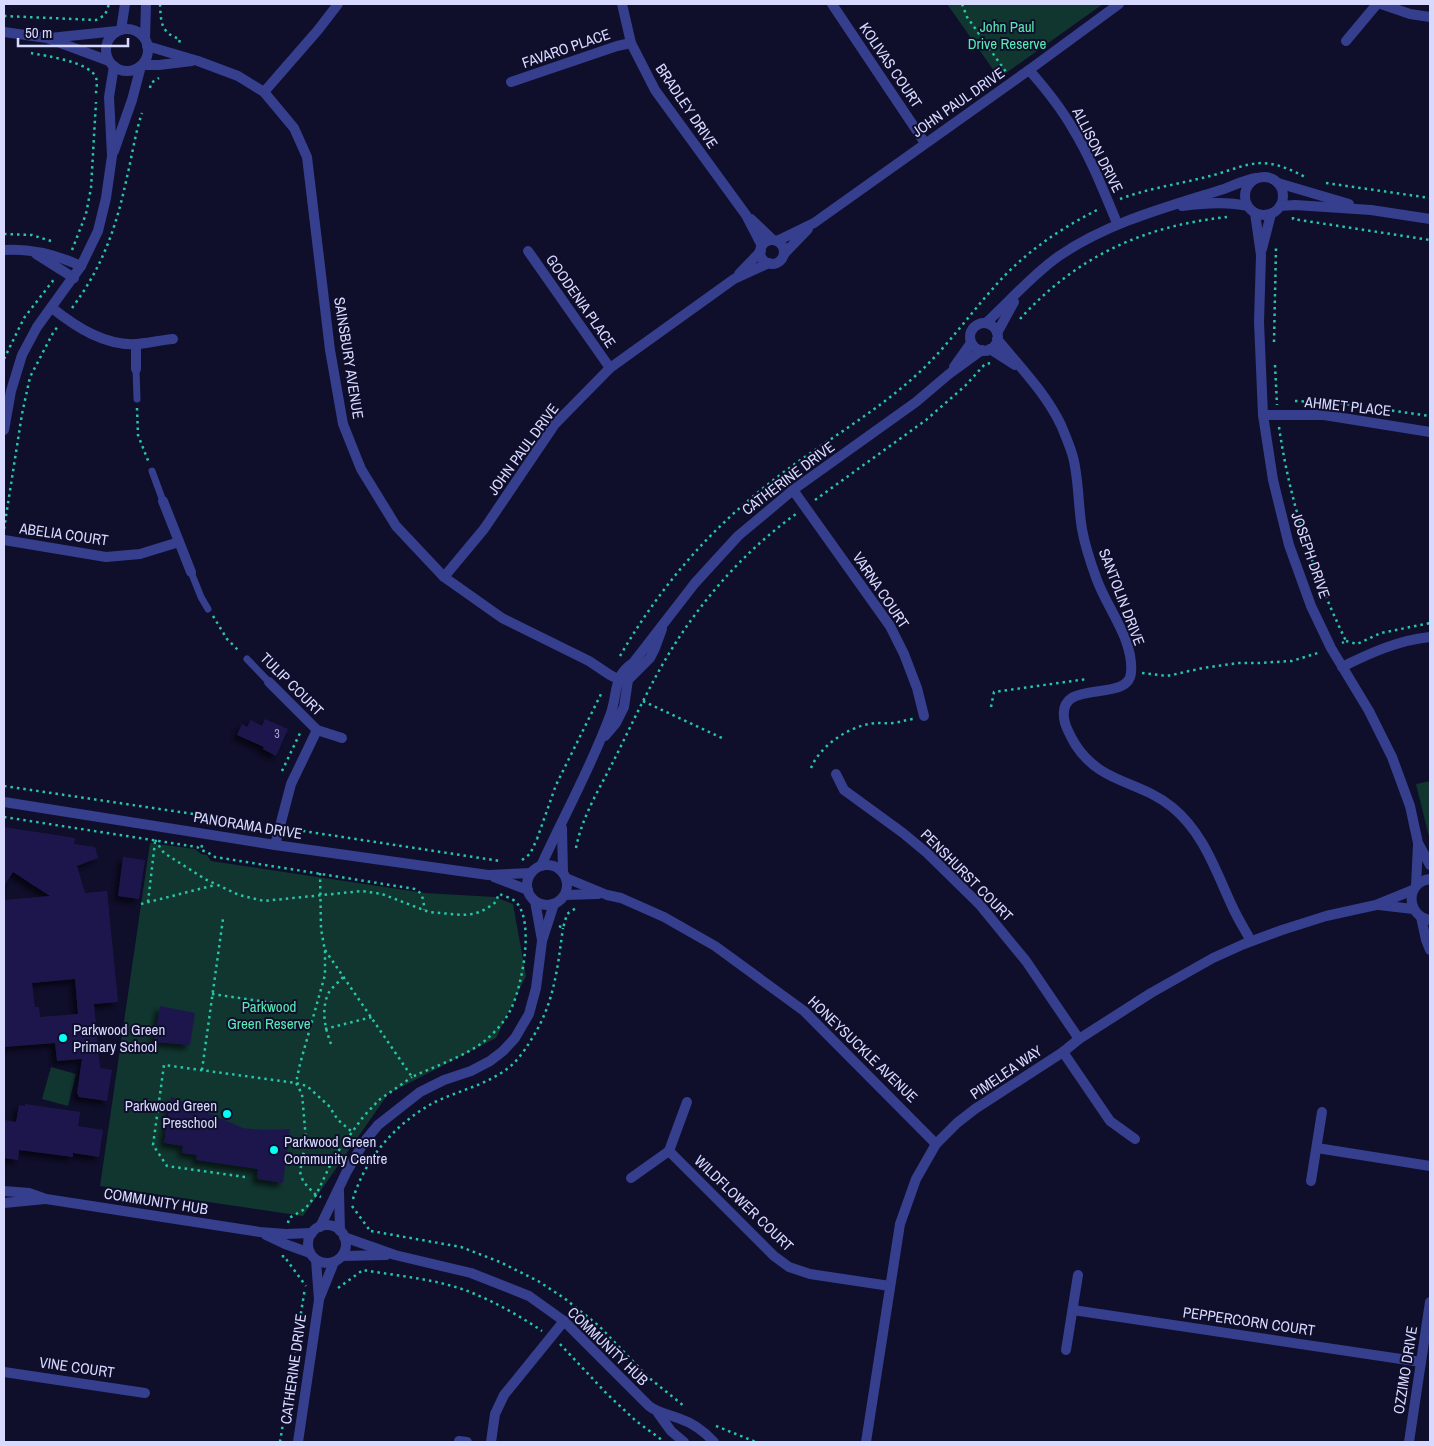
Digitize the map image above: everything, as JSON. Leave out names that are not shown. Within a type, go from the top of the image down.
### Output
[{"type":"street","points":[[4,430],[11,391],[22,355],[37,327],[81,266],[91,248],[103,214],[112,156],[109,97],[111,64],[106,55],[108,41],[119,30],[125,4]]},
{"type":"street","points":[[112,156],[132,100],[141,65],[148,52],[146,42],[146,4]]},
{"type":"street","points":[[264,92],[338,4]]},
{"type":"street","name":"BRADLEY DRIVE","points":[[622,4],[630,43],[655,90],[746,215],[761,249]]},
{"type":"street","name":"KOLIVAS COURT","points":[[832,4],[925,143]]},
{"type":"street","name":"JOHN PAUL DRIVE","points":[[784,254],[814,223],[1013,82],[1119,4]]},
{"type":"street","points":[[1346,41],[1377,4]]},
{"type":"street","points":[[1381,4],[1410,14],[1430,17]]},
{"type":"street","points":[[47,38],[135,30],[146,42]]},
{"type":"street","points":[[4,32],[47,38],[124,71],[130,71],[141,65]]},
{"type":"street","name":"SAINSBURY AVENUE","points":[[146,42],[238,76],[264,92],[294,128],[307,157],[330,350],[344,424],[362,469],[396,526],[444,577],[502,618],[622,677]]},
{"type":"street","name":"FAVARO PLACE","points":[[511,82],[630,43]]},
{"type":"street","name":"SAINSBURY AVENUE","points":[[141,65],[159,66],[198,61]]},
{"type":"street","name":"ALLISON DRIVE","points":[[1029,70],[1052,97],[1073,128],[1118,223]]},
{"type":"street","points":[[1021,290],[993,347],[986,350],[977,349],[971,343],[971,331],[977,325],[986,323],[1021,290],[1058,257],[1087,238],[1118,223],[1203,194],[1224,189],[1243,181],[1268,177],[1278,183],[1298,190],[1371,210]]},
{"type":"street","points":[[1251,209],[1245,193],[1251,182],[1256,178]]},
{"type":"street","points":[[1278,183],[1283,194],[1280,206]]},
{"type":"street","points":[[1161,209],[1201,203],[1233,203],[1251,209],[1260,215],[1271,214],[1280,206],[1295,204],[1371,210],[1430,219]]},
{"type":"street","name":"JOSEPH DRIVE","points":[[1251,209],[1261,255]]},
{"type":"street","name":"JOSEPH DRIVE","points":[[1271,214],[1261,255],[1259,322],[1263,415],[1272,480],[1289,545],[1311,606],[1331,648],[1392,756],[1410,806],[1418,843],[1415,888],[1411,903],[1413,909]]},
{"type":"street","name":"BRADLEY DRIVE","points":[[746,215],[775,240]]},
{"type":"street","name":"JOHN PAUL DRIVE","points":[[775,240],[814,223]]},
{"type":"street","points":[[775,240],[783,246],[784,254],[780,261],[770,263],[763,259],[761,249],[767,241],[775,240]]},
{"type":"street","name":"JOHN PAUL DRIVE","points":[[734,279],[761,249]]},
{"type":"street","points":[[4,250],[43,252],[81,266]]},
{"type":"street","points":[[31,251],[74,278]]},
{"type":"street","name":"GOODENIA PLACE","points":[[528,251],[610,368]]},
{"type":"street","name":"JOHN PAUL DRIVE","points":[[444,577],[484,529],[555,424],[610,368],[734,279],[770,263]]},
{"type":"street","points":[[52,308],[74,325],[92,334],[114,341],[136,344],[173,339]]},
{"type":"street","points":[[986,323],[993,327],[997,336]]},
{"type":"street","name":"SANTOLIN DRIVE","points":[[997,336],[1022,370],[1043,394],[1061,425],[1073,458],[1082,530],[1091,562],[1098,584],[1121,627],[1129,655],[1131,673]]},
{"type":"street","name":"CATHERINE DRIVE","points":[[950,374],[971,343]]},
{"type":"street","points":[[136,344],[136,369]]},
{"type":"street","name":"SANTOLIN DRIVE","points":[[986,350],[1022,370]]},
{"type":"street","name":"CATHERINE DRIVE","points":[[622,677],[624,668],[633,662],[695,583],[738,536],[793,490],[916,402],[950,374],[986,350]]},
{"type":"street","name":"AHMET PLACE","points":[[1263,415],[1324,415],[1430,432]]},
{"type":"street","name":"VARNA COURT","points":[[793,490],[890,626],[904,654],[917,688],[924,716]]},
{"type":"street","points":[[163,501],[191,572]]},
{"type":"street","name":"ABELIA COURT","points":[[4,540],[106,557],[140,554],[179,542]]},
{"type":"street","points":[[1342,667],[1370,653],[1413,639],[1430,637]]},
{"type":"street","points":[[1131,673],[1124,684],[1116,688],[1081,694],[1074,696],[1068,701],[1065,706],[1064,715],[1070,736],[1079,750],[1093,765],[1108,775],[1157,797],[1173,807],[1191,826],[1205,845],[1248,942]]},
{"type":"street","points":[[544,924],[527,884],[531,873],[542,866],[557,843],[562,824],[600,741],[622,677]]},
{"type":"street","name":"TULIP COURT","points":[[269,682],[317,730],[342,738]]},
{"type":"street","name":"TULIP COURT","points":[[275,845],[291,784],[317,730]]},
{"type":"street","name":"PENSHURST COURT","points":[[836,774],[844,790],[921,848],[980,905],[1026,961],[1079,1039]]},
{"type":"street","name":"PANORAMA DRIVE","points":[[4,802],[275,845],[488,875],[531,873]]},
{"type":"street","points":[[335,1203],[345,1250],[338,1259],[322,1263],[313,1257],[308,1243],[335,1203],[346,1173],[359,1151],[378,1125],[398,1107],[420,1092],[490,1060],[515,1038],[529,1014],[536,988],[544,924],[554,904],[564,895],[566,890],[557,843]]},
{"type":"street","name":"JOSEPH DRIVE","points":[[1418,843],[1430,865]]},
{"type":"street","points":[[542,866],[553,866],[564,876]]},
{"type":"street","name":"PANORAMA DRIVE","points":[[488,875],[528,890]]},
{"type":"street","name":"HONEYSUCKLE AVENUE","points":[[564,876],[607,895]]},
{"type":"street","name":"PIMELEA WAY","points":[[866,1442],[903,1212],[916,1179],[936,1144],[957,1123],[1063,1052],[1079,1039],[1175,979],[1248,942],[1326,916],[1376,905],[1415,888],[1421,882],[1430,879]]},
{"type":"street","name":"HONEYSUCKLE AVENUE","points":[[564,895],[592,893],[621,898],[664,917],[714,946],[804,1011],[936,1144]]},
{"type":"street","points":[[535,901],[541,904],[554,904]]},
{"type":"street","name":"PIMELEA WAY","points":[[1376,905],[1413,909]]},
{"type":"street","points":[[1413,909],[1426,918],[1426,940],[1430,950]]},
{"type":"street","points":[[1063,1052],[1110,1121],[1134,1139]]},
{"type":"street","points":[[631,1178],[669,1151],[687,1102]]},
{"type":"street","points":[[1311,1181],[1322,1112]]},
{"type":"street","points":[[1317,1148],[1430,1166]]},
{"type":"street","name":"WILDFLOWER COURT","points":[[669,1151],[774,1256],[789,1267],[810,1274],[890,1286]]},
{"type":"street","name":"COMMUNITY HUB","points":[[4,1191],[29,1192],[46,1199],[260,1232],[285,1239],[313,1257]]},
{"type":"street","name":"COMMUNITY HUB","points":[[4,1203],[46,1199]]},
{"type":"street","points":[[316,1230],[331,1226],[342,1234]]},
{"type":"street","name":"COMMUNITY HUB","points":[[285,1239],[316,1230]]},
{"type":"street","name":"COMMUNITY HUB","points":[[342,1234],[367,1250],[471,1273],[529,1296],[564,1321],[658,1413],[671,1431],[684,1442]]},
{"type":"street","name":"COMMUNITY HUB","points":[[338,1259],[367,1250]]},
{"type":"street","name":"CATHERINE DRIVE","points":[[313,1257],[321,1289]]},
{"type":"street","name":"CATHERINE DRIVE","points":[[298,1442],[318,1300],[321,1289],[338,1259]]},
{"type":"street","points":[[1066,1350],[1078,1275]]},
{"type":"street","name":"OZZIMO DRIVE","points":[[1409,1442],[1430,1302]]},
{"type":"street","name":"PEPPERCORN COURT","points":[[1073,1310],[1421,1362]]},
{"type":"street","points":[[491,1442],[495,1414],[504,1396],[564,1321]]},
{"type":"street","name":"VINE COURT","points":[[4,1372],[145,1392]]},
{"type":"street","name":"COMMUNITY HUB","points":[[658,1413],[678,1418],[696,1426],[714,1442]]},
{"type":"lane","points":[[136,369],[137,399]]},
{"type":"lane","points":[[152,471],[163,501]]},
{"type":"lane","points":[[191,572],[201,598],[208,609]]},
{"type":"lane","name":"TULIP COURT","points":[[246,659],[269,682]]},
{"type":"path","points":[[4,16],[96,20],[105,15],[109,4]]},
{"type":"path","points":[[962,4],[967,17],[1013,82]]},
{"type":"path","points":[[32,53],[60,59],[90,69],[97,78],[92,188],[86,214],[67,260]]},
{"type":"path","points":[[1016,323],[1037,300],[1066,276],[1116,246],[1174,225],[1229,216]]},
{"type":"path","points":[[1274,342],[1276,243]]},
{"type":"path","points":[[4,359],[24,318],[60,270]]},
{"type":"path","points":[[576,855],[578,838],[588,814],[643,701],[674,646],[692,619],[719,585],[774,530],[926,420],[965,386],[984,364],[995,362],[999,356]]},
{"type":"path","points":[[1131,673],[1167,676],[1238,663],[1258,664],[1292,660],[1312,655],[1346,641],[1327,601],[1305,541],[1288,477],[1278,415],[1274,360]]},
{"type":"path","points":[[137,399],[138,434],[152,471]]},
{"type":"path","points":[[208,609],[227,639],[246,659]]},
{"type":"path","points":[[990,707],[994,692],[1095,678]]},
{"type":"path","points":[[643,701],[724,739]]},
{"type":"path","points":[[811,768],[823,749],[849,731],[871,723],[892,723],[924,716]]},
{"type":"path","points":[[4,786],[207,816]]},
{"type":"path","points":[[4,817],[197,847],[201,850]]},
{"type":"path","points":[[515,860],[523,860],[530,854],[537,839],[576,848]]},
{"type":"path","points":[[155,840],[164,853],[217,884],[239,895],[264,901],[362,891],[382,894],[429,912],[462,915],[474,914],[496,902],[503,881]]},
{"type":"path","points":[[148,902],[155,840]]},
{"type":"path","points":[[305,1286],[337,1289],[363,1270],[371,1231],[352,1206],[335,1203],[316,1195],[303,1181],[300,1172],[306,1140],[302,1094],[296,1083],[324,975],[320,873]]},
{"type":"path","points":[[141,904],[217,884]]},
{"type":"path","points":[[280,1442],[305,1286],[286,1259],[283,1258],[289,1218],[305,1209],[316,1195],[334,1158],[351,1131],[380,1100],[412,1077],[462,1054],[485,1040],[497,1029],[511,1010],[519,984],[524,954],[525,925],[516,901],[499,894]]},
{"type":"path","points":[[525,925],[544,924],[563,928],[567,914],[580,907]]},
{"type":"path","points":[[202,1070],[223,919]]},
{"type":"path","points":[[324,948],[412,1077]]},
{"type":"path","points":[[331,1044],[325,1029],[324,1009],[328,993],[344,976]]},
{"type":"path","points":[[212,994],[287,1005]]},
{"type":"path","points":[[325,1029],[372,1017]]},
{"type":"path","points":[[245,1178],[167,1166],[153,1145],[164,1065],[307,1086],[329,1106],[338,1120],[351,1131]]},
{"type":"path","points":[[363,1270],[434,1282],[468,1292],[505,1309],[551,1337],[636,1421],[665,1442]]},
{"type":"green space","name":"John Paul Drive Reserve","points":[[947,4],[1103,4],[999,78]]},
{"type":"green space","points":[[1430,781],[1430,841],[1416,784]]},
{"type":"green space","name":"Parkwood Green Reserve","points":[[150,843],[195,849],[201,854],[207,855],[211,861],[425,893],[495,897],[513,904],[526,976],[496,1038],[388,1094],[303,1216],[100,1186]]},
{"type":"green space","points":[[51,1067],[76,1074],[68,1106],[42,1099]]},
{"type":"building","points":[[265,719],[288,729],[276,756],[263,749],[264,747],[237,735],[242,724],[247,727],[251,720],[262,726]]},
{"type":"building","points":[[4,827],[75,838],[74,844],[95,847],[98,858],[77,866],[85,893],[107,891],[118,1002],[94,1004],[100,1068],[112,1070],[107,1101],[79,1097],[77,1093],[82,1059],[57,1061],[55,1043],[4,1047],[4,900],[50,896],[13,872],[4,886]],"holes":[[[75,979],[78,1014],[40,1017],[39,1007],[35,1007],[32,983]]]},
{"type":"building","points":[[123,857],[145,860],[139,899],[118,896]]},
{"type":"building","points":[[160,1006],[195,1013],[190,1045],[154,1042]]},
{"type":"building","name":"Parkwood Green Preschool","points":[[171,1097],[243,1128],[263,1130],[290,1129],[283,1183],[257,1179],[258,1169],[196,1160],[197,1155],[182,1153],[183,1146],[164,1143]]},
{"type":"building","points":[[25,1104],[80,1112],[78,1126],[103,1130],[99,1157],[73,1153],[73,1157],[19,1150],[18,1160],[4,1158],[4,1120],[16,1122],[19,1105],[25,1106]]},
{"type":"place","name":"Parkwood Green Primary School","points":[[63,1038]]},
{"type":"place","name":"Parkwood Green Preschool","points":[[227,1114]]},
{"type":"place","name":"Parkwood Green Community Centre","points":[[274,1150]]}]
